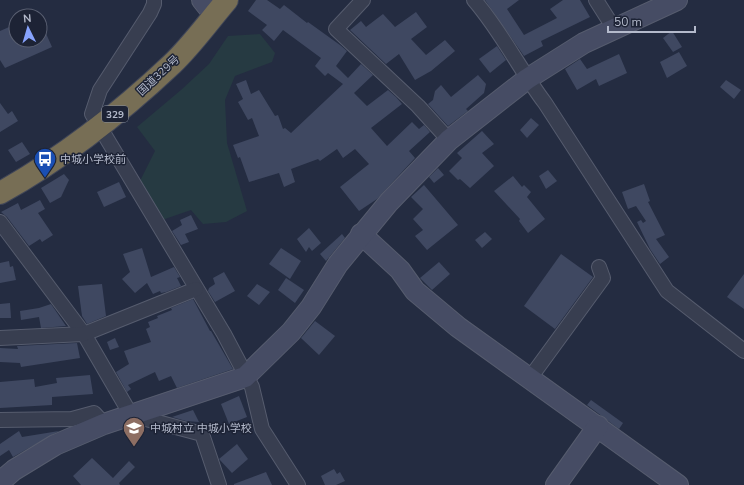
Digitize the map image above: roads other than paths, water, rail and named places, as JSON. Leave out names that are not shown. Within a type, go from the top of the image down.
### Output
[{"type":"highway","name":"国道329号","points":[[0,193],[46,166],[99,128],[172,63],[215,5]]},
{"type":"street","points":[[154,0],[150,13],[100,90],[92,114],[99,128],[224,334],[252,387],[262,429],[298,485]]},
{"type":"street","points":[[363,0],[336,29],[418,106],[449,140]]},
{"type":"street","points":[[596,0],[615,30]]},
{"type":"street","points":[[0,482],[14,470],[55,445],[104,424],[246,377],[291,332],[311,307],[338,264],[361,234],[412,177],[449,140],[527,79],[584,43],[615,30],[677,0]]},
{"type":"street","points":[[476,1],[506,43],[527,79],[545,103],[667,291],[744,351]]},
{"type":"street","points":[[0,222],[84,334],[132,415],[202,434],[219,485]]},
{"type":"street","points":[[361,234],[400,270],[415,291],[458,327],[598,426],[678,485]]},
{"type":"street","points":[[530,378],[603,278],[599,267]]},
{"type":"street","points":[[0,338],[84,334],[196,289]]},
{"type":"street","points":[[0,420],[72,419],[94,413],[104,424]]},
{"type":"street","points":[[556,485],[598,426]]},
{"type":"place","name":"中城小学校前","points":[[45,178]]},
{"type":"place","name":"中城村立 中城小学校","points":[[134,448]]}]
